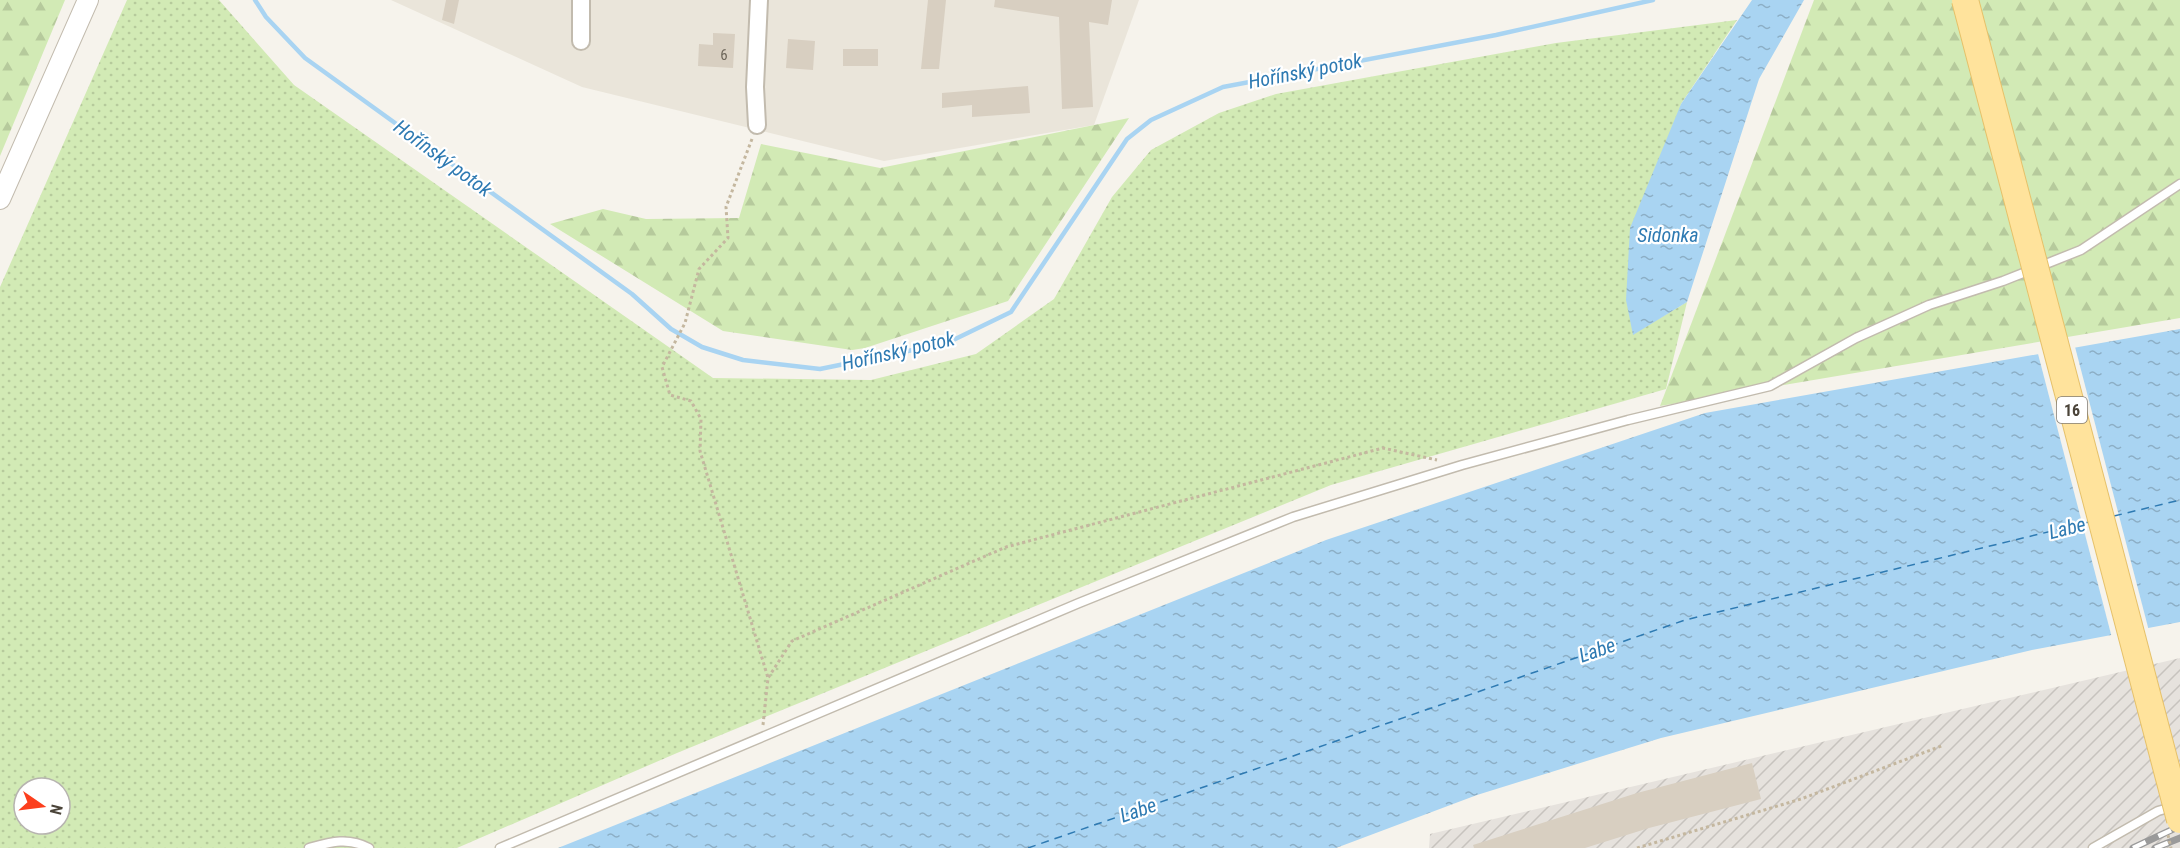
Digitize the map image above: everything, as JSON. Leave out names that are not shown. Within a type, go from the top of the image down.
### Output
[{"type":"main road","name":"16","points":[[1965,0],[2180,820]]},
{"type":"street","points":[[0,199],[88,0]]},
{"type":"street","points":[[581,0],[581,41]]},
{"type":"street","points":[[758,125],[755,87],[759,0]]},
{"type":"lane","points":[[500,848],[1079,603],[1293,517],[1462,465],[1628,420],[1770,386],[1856,338],[1929,305],[2003,281],[2081,250],[2180,184]]},
{"type":"lane","points":[[2093,848],[2158,811],[2180,804]]},
{"type":"lane","points":[[309,848],[337,841],[355,841],[369,848]]},
{"type":"path","points":[[758,125],[726,207],[728,238],[699,269],[684,324],[662,367],[670,396],[691,401],[701,419],[700,451],[768,678],[761,739]]},
{"type":"path","points":[[768,678],[792,641],[1006,548],[1383,448],[1462,465]]},
{"type":"path","points":[[1637,848],[1801,799],[1944,745]]},
{"type":"shaded area","points":[[391,0],[1139,0],[1094,125],[884,161],[582,87]]},
{"type":"shaded area","points":[[2180,658],[2180,848],[1429,848],[1430,834]]},
{"type":"green space","points":[[0,0],[65,0],[0,156]]},
{"type":"green space","points":[[127,0],[219,0],[294,85],[713,378],[871,380],[976,354],[1054,299],[1112,197],[1151,150],[1219,113],[1276,94],[1556,43],[1737,20],[1681,104],[1633,334],[1687,302],[1666,389],[1331,485],[677,753],[457,848],[0,848],[0,287]]},
{"type":"green space","points":[[1814,0],[2180,0],[2180,318],[1660,406]]},
{"type":"green space","points":[[1129,118],[1008,301],[865,348],[852,350],[723,331],[550,224],[603,209],[646,219],[739,218],[761,144],[880,168]]},
{"type":"water","name":"Sidonka","points":[[1752,0],[1804,0],[1759,79],[1687,302],[1633,335],[1626,300],[1630,228],[1681,104]]},
{"type":"water","name":"Labe","points":[[2180,329],[2180,622],[2032,650],[1661,738],[1477,795],[1336,848],[558,848],[1326,540],[1705,413]]},
{"type":"pier","points":[[2074,343],[2149,631],[2112,638],[2037,350]]},
{"type":"building","points":[[446,0],[459,0],[454,24],[442,20]]},
{"type":"building","points":[[928,0],[946,0],[939,69],[921,69]]},
{"type":"building","points":[[995,0],[1112,0],[1108,25],[1089,22],[1093,107],[1062,109],[1059,17],[994,7]]},
{"type":"building","points":[[713,33],[735,34],[733,68],[698,66],[699,44],[713,45]]},
{"type":"building","points":[[788,39],[815,41],[813,70],[786,68]]},
{"type":"building","points":[[843,49],[878,49],[878,66],[843,66]]},
{"type":"building","points":[[1028,86],[1030,113],[972,117],[972,105],[942,108],[942,93]]},
{"type":"building","points":[[1752,763],[1761,799],[1649,828],[1585,848],[1474,848],[1473,845],[1637,793]]},
{"type":"waterway","name":"Hořínský potok","points":[[255,0],[266,17],[305,58],[632,294],[671,329],[702,347],[743,360],[820,369],[947,343],[1011,312],[1127,139],[1151,120],[1223,87],[1496,35],[1653,0]]},
{"type":"ferry route","points":[[2114,516],[2180,500]]},
{"type":"ferry route","points":[[1028,848],[1685,620],[2089,522]]},
{"type":"railway","points":[[2133,848],[2180,826]]},
{"type":"railway","points":[[2155,848],[2180,838]]}]
